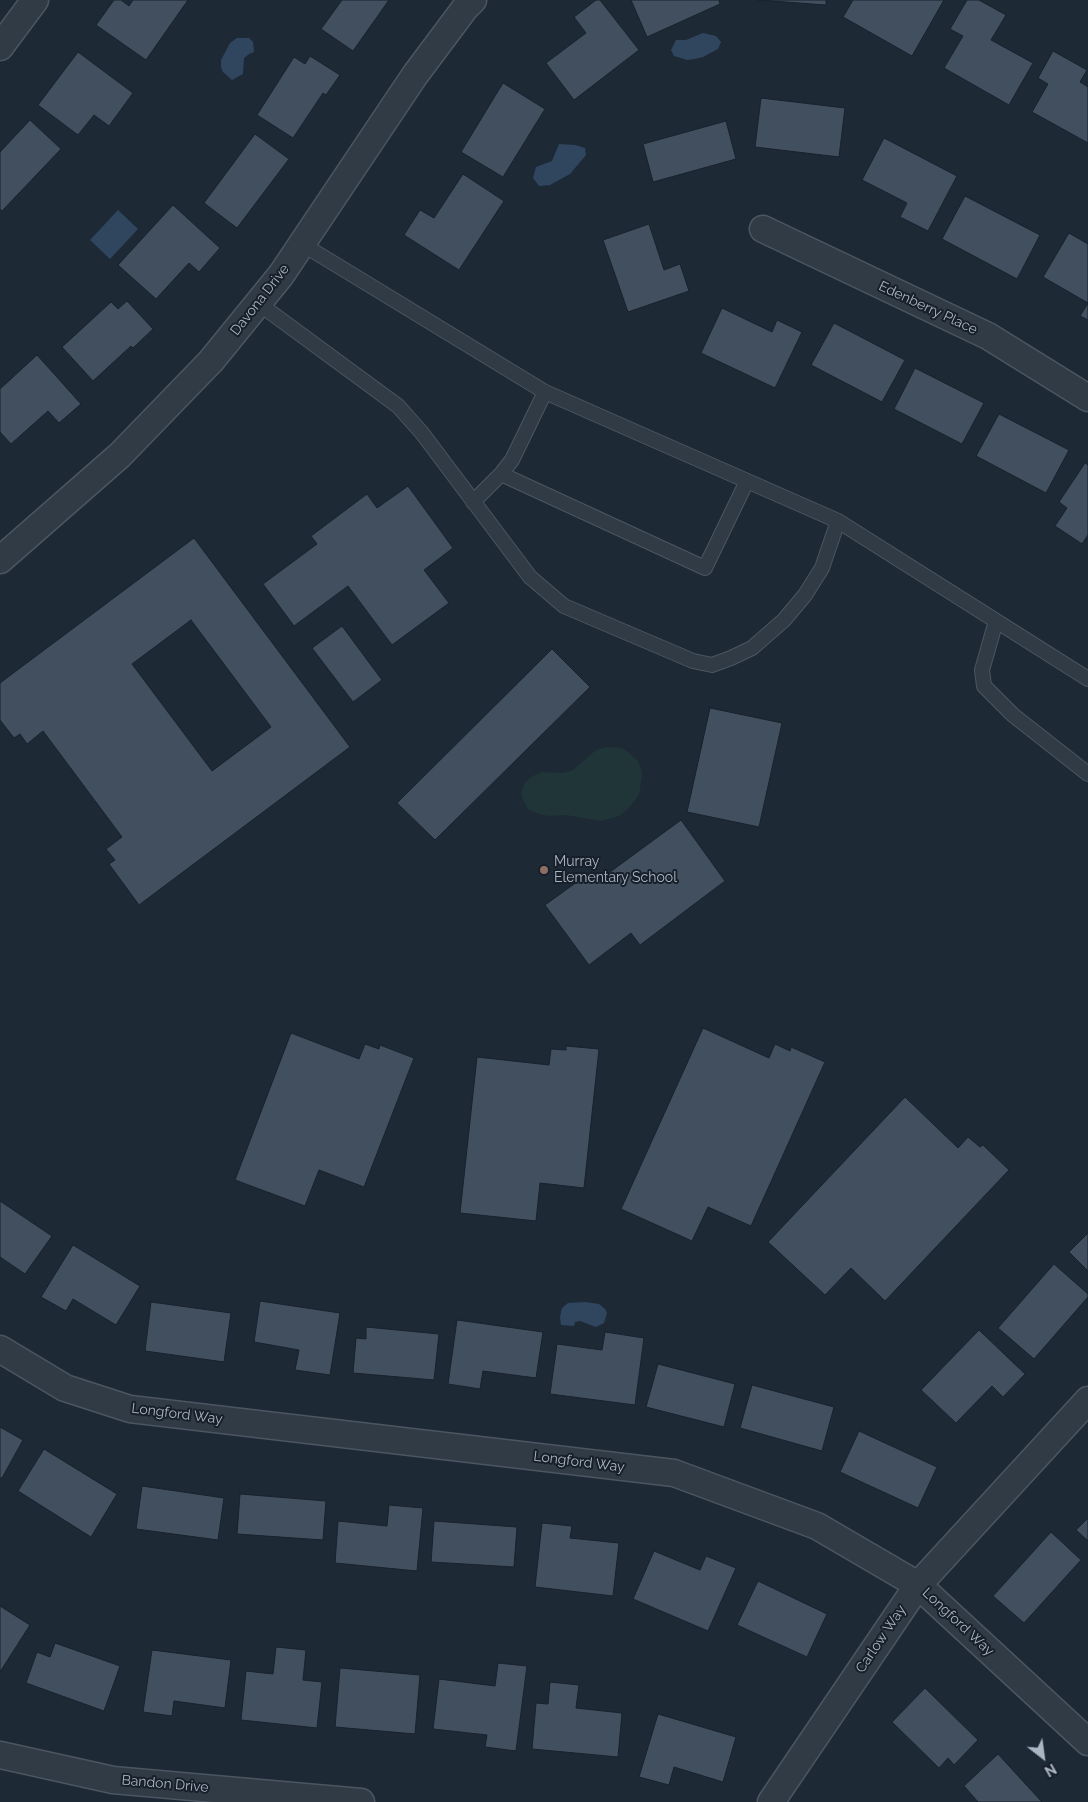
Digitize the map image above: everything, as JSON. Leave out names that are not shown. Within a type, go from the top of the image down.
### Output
[{"type":"street","points":[[0,47],[35,0]]},
{"type":"street","name":"Davona Drive","points":[[0,560],[120,455],[211,361],[281,275],[415,75],[465,8],[474,0]]},
{"type":"street","name":"Edenberry Place","points":[[763,229],[988,336],[1088,398]]},
{"type":"street","name":"Longford Way","points":[[0,1349],[66,1388],[130,1409],[674,1473],[816,1526],[918,1585],[1088,1742]]},
{"type":"street","name":"Carlow Way","points":[[771,1802],[918,1585],[1088,1400]]},
{"type":"street","name":"Bandon Drive","points":[[0,1756],[113,1780],[282,1798],[362,1802]]},
{"type":"lane","points":[[302,244],[546,392],[838,521],[1088,679]]},
{"type":"lane","points":[[258,303],[398,406],[422,433],[530,577],[564,606],[693,661],[712,665],[731,658],[752,648],[784,620],[805,595],[822,568],[838,521]]},
{"type":"lane","points":[[473,502],[512,460],[546,392]]},
{"type":"lane","points":[[501,474],[705,568],[747,481]]},
{"type":"lane","points":[[996,621],[982,670],[984,686],[1013,715],[1088,774]]},
{"type":"green space","points":[[606,747],[621,748],[627,751],[638,761],[641,768],[642,776],[639,795],[627,810],[619,816],[601,821],[566,815],[548,816],[528,809],[521,792],[524,784],[531,777],[542,772],[563,773],[573,770],[596,750]]},
{"type":"water","points":[[703,33],[716,36],[721,42],[718,49],[695,59],[687,60],[674,56],[671,50],[676,40],[686,40]]},
{"type":"water","points":[[237,38],[249,38],[253,42],[254,52],[244,58],[243,74],[232,80],[223,72],[221,60],[230,43]]},
{"type":"water","points":[[559,144],[585,148],[586,155],[570,174],[550,185],[539,186],[533,178],[536,167],[552,161]]},
{"type":"water","points":[[118,210],[138,229],[110,259],[90,240]]},
{"type":"water","points":[[586,1302],[599,1304],[605,1309],[607,1313],[604,1323],[596,1327],[580,1321],[575,1322],[574,1326],[561,1325],[562,1308],[568,1303]]},
{"type":"building","points":[[114,0],[121,0],[129,6],[133,0],[188,0],[146,60],[96,25]]},
{"type":"building","points":[[342,0],[389,0],[353,51],[321,29]]},
{"type":"building","points":[[596,0],[600,0],[639,50],[574,100],[546,63],[586,33],[574,17]]},
{"type":"building","points":[[631,0],[719,0],[720,4],[647,37]]},
{"type":"building","points":[[758,0],[826,0],[826,5]]},
{"type":"building","points":[[853,0],[944,0],[912,56],[843,17]]},
{"type":"building","points":[[967,0],[979,0],[1006,15],[991,40],[1033,63],[1009,105],[944,68],[963,36],[950,29]]},
{"type":"building","points":[[1053,51],[1087,70],[1080,82],[1088,87],[1088,143],[1032,112],[1048,84],[1038,78]]},
{"type":"building","points":[[78,52],[133,93],[109,126],[94,115],[78,135],[38,105]]},
{"type":"building","points":[[310,56],[340,75],[326,95],[323,93],[293,138],[257,115],[294,57],[305,64]]},
{"type":"building","points":[[503,83],[545,109],[503,177],[461,152]]},
{"type":"building","points":[[761,98],[845,108],[839,157],[755,147]]},
{"type":"building","points":[[30,120],[61,149],[2,211],[0,209],[0,152]]},
{"type":"building","points":[[726,121],[736,159],[653,182],[643,144]]},
{"type":"building","points":[[255,134],[289,159],[237,228],[204,203]]},
{"type":"building","points":[[884,138],[957,176],[928,231],[900,217],[907,203],[862,180]]},
{"type":"building","points":[[463,174],[504,201],[459,270],[404,235],[420,210],[434,218]]},
{"type":"building","points":[[965,196],[1040,235],[1017,279],[942,239]]},
{"type":"building","points":[[173,205],[220,248],[199,272],[189,263],[156,299],[118,265]]},
{"type":"building","points":[[649,224],[664,270],[680,264],[689,291],[628,312],[603,240]]},
{"type":"building","points":[[1069,233],[1088,244],[1088,303],[1043,277]]},
{"type":"building","points":[[127,301],[153,329],[133,348],[131,346],[93,381],[62,347],[111,302],[118,309]]},
{"type":"building","points":[[1088,303],[1088,320],[1080,316]]},
{"type":"building","points":[[722,308],[772,332],[777,320],[802,332],[775,388],[701,353]]},
{"type":"building","points":[[834,323],[905,360],[882,402],[811,365]]},
{"type":"building","points":[[37,355],[81,404],[59,423],[48,411],[11,444],[0,432],[0,389]]},
{"type":"building","points":[[915,368],[984,403],[962,444],[894,409]]},
{"type":"building","points":[[999,414],[1069,450],[1046,493],[976,456]]},
{"type":"building","points":[[1085,463],[1088,465],[1088,535],[1082,544],[1055,526],[1067,508],[1059,502]]},
{"type":"building","points":[[408,486],[453,548],[424,570],[449,603],[392,645],[348,586],[294,626],[263,584],[317,544],[311,536],[367,494],[377,508]]},
{"type":"building","points":[[194,538],[350,747],[139,905],[109,864],[115,860],[106,849],[122,837],[43,731],[27,744],[20,734],[14,738],[0,720],[0,683]],"holes":[[[191,620],[271,727],[212,771],[132,664]]]},
{"type":"building","points":[[342,626],[382,680],[353,702],[312,648]]},
{"type":"building","points":[[552,649],[590,687],[435,840],[397,803]]},
{"type":"building","points":[[710,708],[782,723],[759,827],[687,812]]},
{"type":"building","points":[[681,820],[725,881],[640,945],[631,933],[589,965],[545,905],[588,874],[595,883]]},
{"type":"building","points":[[703,1028],[769,1058],[775,1044],[790,1051],[791,1047],[825,1062],[751,1226],[708,1207],[692,1241],[621,1209]]},
{"type":"building","points":[[291,1033],[359,1059],[365,1044],[379,1049],[380,1045],[414,1058],[364,1187],[319,1170],[305,1206],[235,1180]]},
{"type":"building","points":[[566,1046],[599,1049],[584,1188],[540,1183],[536,1221],[460,1213],[477,1057],[549,1065],[551,1049],[566,1050]]},
{"type":"building","points":[[905,1097],[958,1148],[968,1137],[980,1147],[983,1145],[1009,1170],[885,1301],[851,1268],[825,1295],[768,1242]]},
{"type":"building","points":[[0,1201],[52,1236],[25,1274],[0,1257]]},
{"type":"building","points":[[1088,1233],[1088,1271],[1069,1252]]},
{"type":"building","points":[[73,1245],[140,1286],[116,1325],[73,1299],[66,1311],[41,1297]]},
{"type":"building","points":[[1054,1264],[1088,1294],[1088,1297],[1034,1359],[998,1328]]},
{"type":"building","points":[[260,1301],[340,1313],[330,1375],[295,1370],[299,1350],[254,1342]]},
{"type":"building","points":[[151,1302],[231,1313],[224,1362],[145,1351]]},
{"type":"building","points":[[457,1320],[543,1332],[536,1378],[483,1371],[480,1389],[448,1384]]},
{"type":"building","points":[[366,1327],[439,1334],[434,1380],[353,1373],[356,1338],[366,1339]]},
{"type":"building","points":[[979,1330],[1025,1374],[1003,1397],[992,1386],[956,1423],[921,1390]]},
{"type":"building","points":[[605,1332],[644,1338],[635,1405],[550,1394],[557,1344],[602,1350]]},
{"type":"building","points":[[658,1364],[735,1384],[724,1427],[646,1407]]},
{"type":"building","points":[[752,1385],[834,1407],[822,1451],[740,1428]]},
{"type":"building","points":[[0,1427],[23,1440],[2,1478],[0,1478]]},
{"type":"building","points":[[859,1431],[937,1467],[918,1508],[840,1472]]},
{"type":"building","points":[[44,1449],[117,1494],[91,1537],[18,1491]]},
{"type":"building","points":[[142,1486],[224,1498],[218,1540],[136,1529]]},
{"type":"building","points":[[240,1494],[326,1501],[323,1540],[237,1534]]},
{"type":"building","points":[[389,1505],[423,1508],[417,1571],[335,1563],[338,1521],[387,1526]]},
{"type":"building","points":[[1088,1518],[1088,1541],[1076,1530]]},
{"type":"building","points":[[434,1521],[517,1527],[514,1567],[431,1562]]},
{"type":"building","points":[[542,1523],[572,1526],[570,1538],[619,1543],[613,1596],[535,1587]]},
{"type":"building","points":[[1051,1532],[1081,1560],[1024,1623],[993,1596]]},
{"type":"building","points":[[654,1551],[700,1570],[706,1556],[736,1568],[708,1631],[633,1599]]},
{"type":"building","points":[[758,1581],[827,1614],[807,1657],[737,1625]]},
{"type":"building","points":[[0,1606],[30,1625],[0,1672]]},
{"type":"building","points":[[55,1643],[120,1666],[104,1711],[26,1683],[37,1652],[50,1657]]},
{"type":"building","points":[[276,1647],[306,1650],[303,1680],[322,1682],[317,1728],[241,1720],[246,1671],[273,1674]]},
{"type":"building","points":[[152,1650],[231,1660],[225,1708],[174,1701],[172,1716],[143,1712]]},
{"type":"building","points":[[498,1663],[527,1666],[516,1751],[485,1747],[487,1735],[433,1729],[439,1679],[495,1686]]},
{"type":"building","points":[[340,1668],[420,1675],[415,1734],[335,1727]]},
{"type":"building","points":[[550,1682],[579,1685],[576,1708],[622,1713],[618,1757],[532,1749],[536,1703],[548,1704]]},
{"type":"building","points":[[925,1688],[978,1740],[954,1765],[948,1758],[939,1768],[892,1722]]},
{"type":"building","points":[[658,1714],[736,1737],[723,1782],[674,1767],[669,1785],[639,1777]]},
{"type":"building","points":[[998,1754],[1042,1802],[978,1802],[964,1786]]},
{"type":"place","name":"Murray Elementary School","points":[[544,870]]}]
